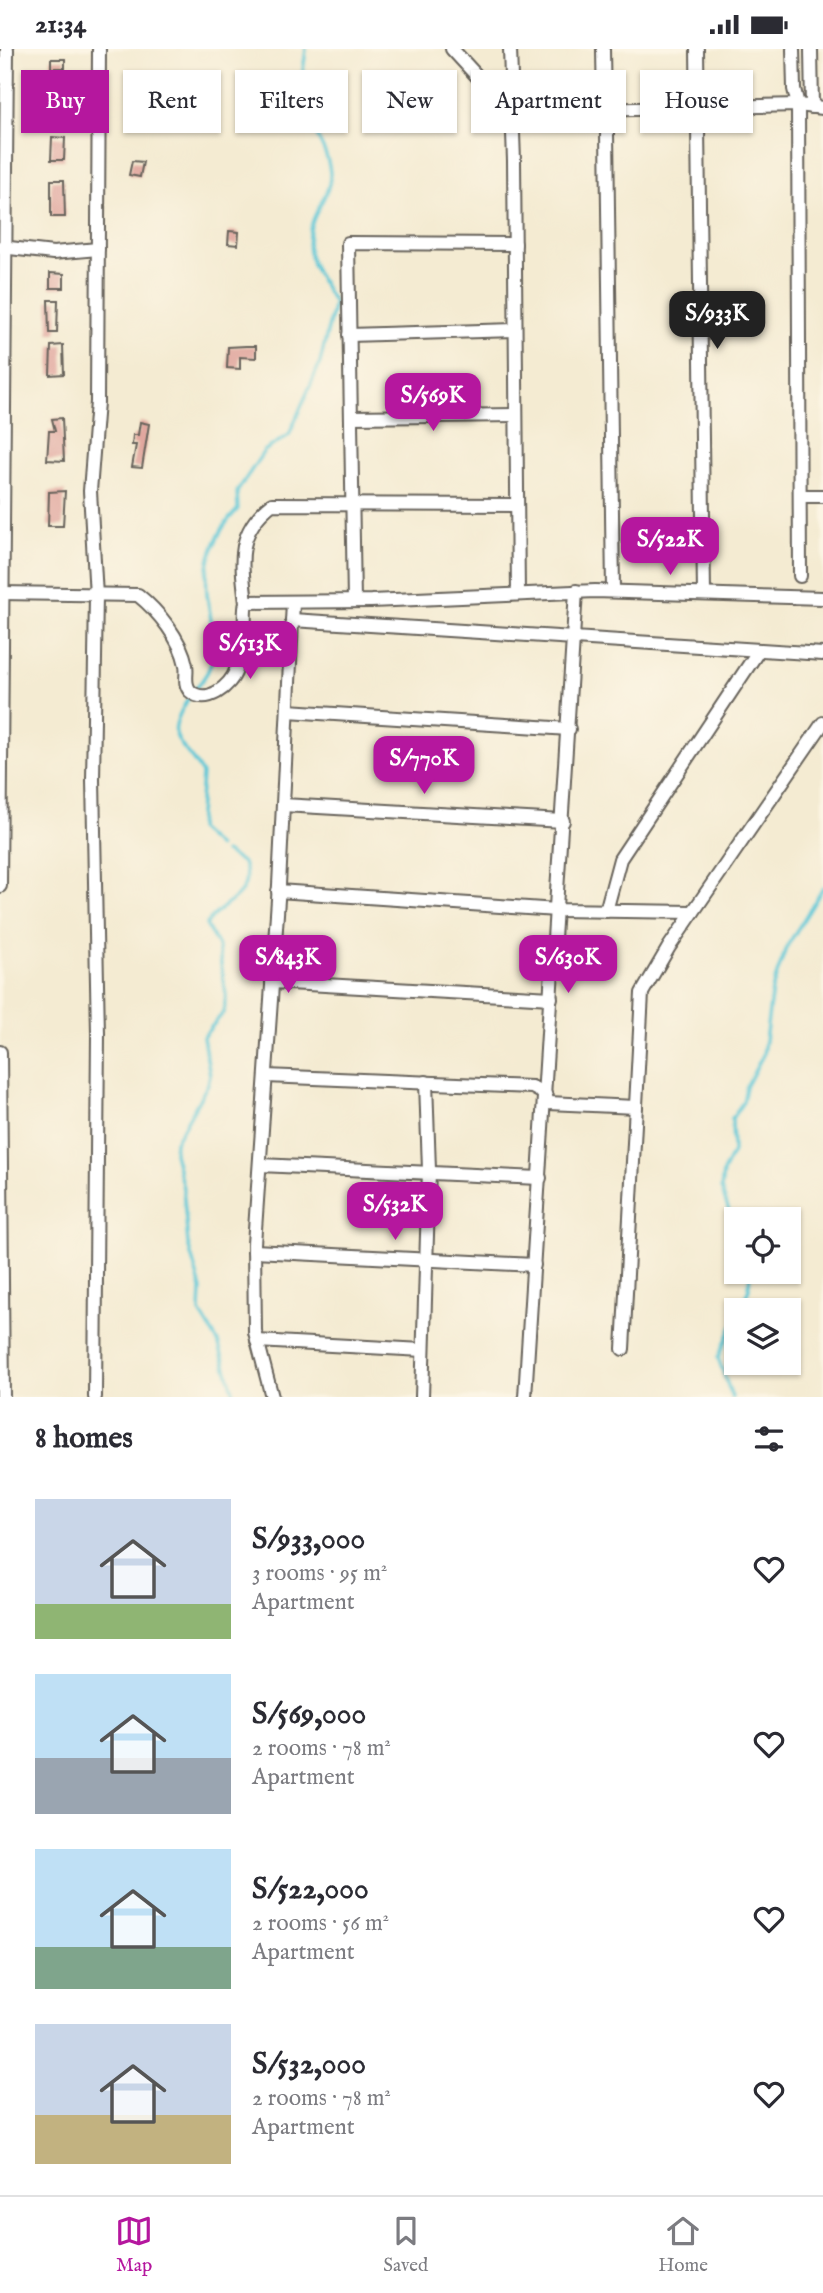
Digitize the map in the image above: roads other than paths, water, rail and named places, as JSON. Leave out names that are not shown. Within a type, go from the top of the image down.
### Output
[{"type":"street","points":[[0,886],[3,63],[7,49]]},
{"type":"street","points":[[95,1397],[98,1048],[93,780],[96,596],[90,491],[97,402],[99,49]]},
{"type":"street","points":[[452,49],[471,70]]},
{"type":"street","points":[[510,49],[510,70]]},
{"type":"street","points":[[603,49],[603,70]]},
{"type":"street","points":[[697,49],[697,70]]},
{"type":"street","points":[[793,49],[794,89],[799,105],[800,576]]},
{"type":"street","points":[[753,106],[818,107],[811,49]]},
{"type":"street","points":[[511,133],[515,244],[517,594]]},
{"type":"street","points":[[607,133],[613,591]]},
{"type":"street","points":[[697,133],[704,594]]},
{"type":"street","points":[[354,601],[348,243],[515,244]]},
{"type":"street","points":[[4,247],[53,253],[98,249]]},
{"type":"street","points":[[349,335],[515,331]]},
{"type":"street","points":[[351,417],[516,415]]},
{"type":"street","points":[[800,496],[823,496]]},
{"type":"street","points":[[2,593],[138,595],[154,608],[179,647],[186,666],[186,685],[192,692],[205,696],[223,689],[235,673],[245,639],[243,618],[246,602],[240,555],[256,516],[272,504],[517,505]]},
{"type":"street","points":[[246,602],[354,601],[576,591],[823,598]]},
{"type":"street","points":[[525,1397],[576,591]]},
{"type":"street","points":[[272,1397],[257,1341],[254,1251],[278,891],[293,602]]},
{"type":"street","points":[[292,621],[823,654]]},
{"type":"street","points":[[606,911],[620,859],[759,650]]},
{"type":"street","points":[[288,711],[569,729]]},
{"type":"street","points":[[623,1349],[642,993],[693,912],[823,723]]},
{"type":"street","points":[[283,805],[563,821]]},
{"type":"street","points":[[278,891],[557,910],[693,912]]},
{"type":"street","points":[[272,982],[551,998]]},
{"type":"street","points":[[0,1052],[4,1397]]},
{"type":"street","points":[[266,1076],[532,1087],[545,1094],[548,1103],[636,1107]]},
{"type":"street","points":[[422,1397],[429,1173],[426,1082]]},
{"type":"street","points":[[260,1165],[540,1178]]},
{"type":"street","points":[[254,1251],[534,1265]]},
{"type":"street","points":[[257,1341],[424,1350]]},
{"type":"waterway","points":[[194,690],[204,678],[213,655],[213,632],[207,593],[207,570],[213,548],[223,527],[238,509],[237,492],[264,451],[289,435],[320,363],[334,303],[314,268],[308,247],[312,223],[327,191],[330,173],[326,156],[302,101],[306,49]]},
{"type":"waterway","points":[[190,696],[177,722],[177,738],[202,774],[198,829],[218,847]]},
{"type":"waterway","points":[[225,852],[243,863],[246,875],[241,892],[206,925],[218,946],[226,995],[224,1012],[203,1037],[210,1075],[208,1084],[175,1142],[174,1153],[183,1188],[188,1244],[201,1289],[200,1312],[218,1342],[235,1397]]},
{"type":"waterway","points":[[728,1207],[721,1189],[723,1172],[733,1152],[732,1118],[743,1102],[746,1087],[763,1055],[772,989],[786,948],[823,888]]},
{"type":"waterway","points":[[745,1298],[749,1284]]},
{"type":"waterway","points":[[724,1345],[718,1358],[724,1375]]},
{"type":"waterway","points":[[724,1375],[732,1397]]}]
